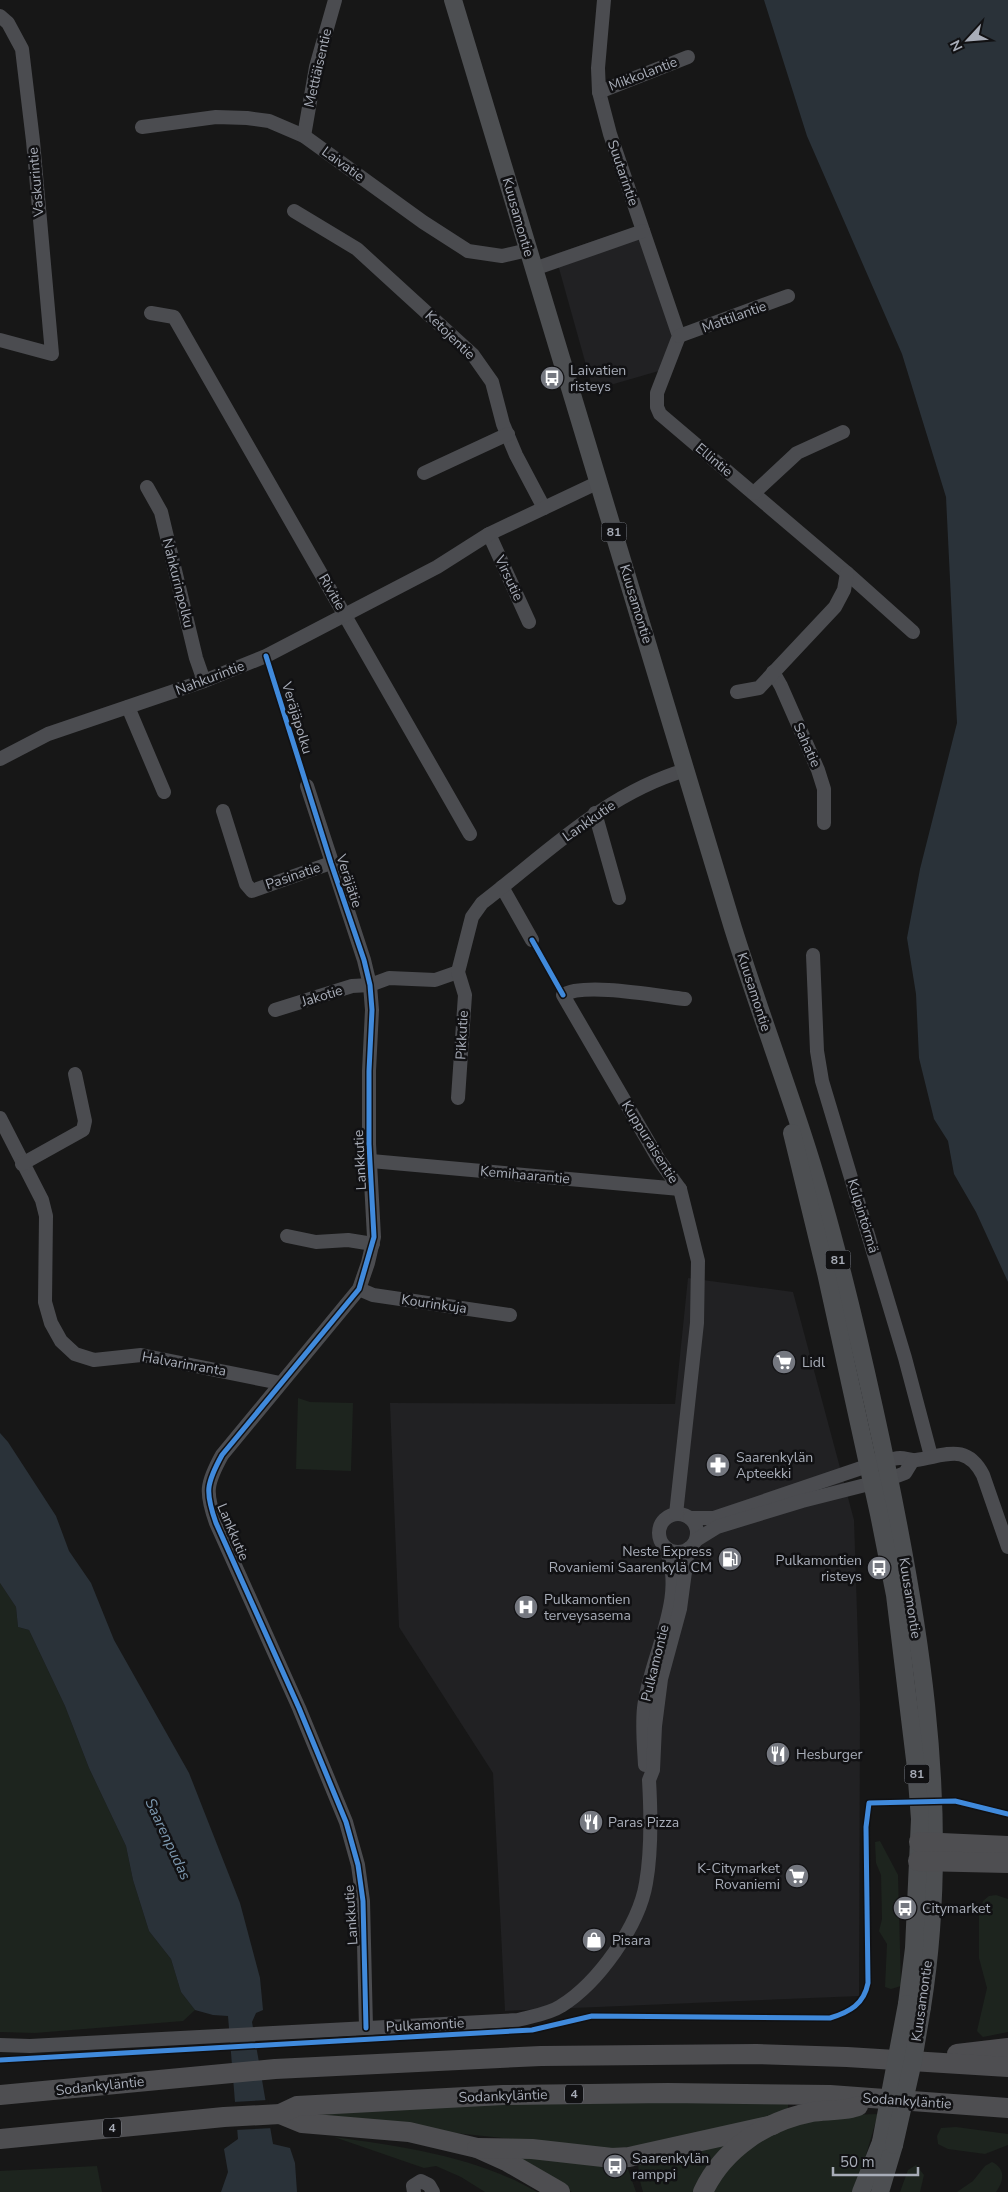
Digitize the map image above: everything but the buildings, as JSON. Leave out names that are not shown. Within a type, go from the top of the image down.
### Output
[{"type":"highway","points":[[926,1852],[1008,1846]]},
{"type":"highway","points":[[926,1852],[1008,1863]]},
{"type":"highway","points":[[935,2063],[948,2054],[1008,2048]]},
{"type":"highway","name":"Sodankyläntie","points":[[0,2095],[275,2069],[541,2056],[664,2053],[827,2056],[1008,2067]]},
{"type":"highway","name":"Sodankyläntie","points":[[0,2139],[224,2117],[280,2114],[297,2106],[503,2095],[668,2093],[830,2095],[1008,2108]]},
{"type":"highway","points":[[477,2148],[532,2149],[612,2158],[629,2157],[773,2125],[810,2113],[855,2108],[870,2098]]},
{"type":"highway","points":[[280,2114],[302,2122],[409,2132],[477,2148],[508,2162],[560,2192]]},
{"type":"highway","points":[[702,2192],[714,2170],[729,2153],[742,2142],[773,2125]]},
{"type":"main road","name":"Kuusamontie","points":[[453,0],[734,931],[815,1176],[857,1332],[889,1479],[921,1666],[933,1800],[926,1852]]},
{"type":"main road","name":"Kuusamontie","points":[[778,1064],[797,1158],[826,1273],[895,1595],[926,1852],[931,1926],[915,2006],[913,2061],[888,2143]]},
{"type":"main road","name":"81","points":[[861,2192],[888,2143]]},
{"type":"main road","name":"81","points":[[880,2192],[888,2143]]},
{"type":"street","name":"Mettiäisentie","points":[[304,136],[316,66],[335,0]]},
{"type":"street","name":"Suutarintie","points":[[604,0],[598,68],[599,92],[610,134],[643,231]]},
{"type":"street","name":"Vaskurintie","points":[[0,16],[8,23],[22,49],[33,140],[52,354],[0,340]]},
{"type":"street","name":"Mikkolantie","points":[[599,92],[688,57]]},
{"type":"street","name":"Laivatie","points":[[142,127],[216,118],[247,118],[269,121],[304,136],[423,222],[468,251],[502,256],[528,250]]},
{"type":"street","name":"Ketojentie","points":[[294,211],[356,249],[473,355],[492,382],[508,434],[544,508]]},
{"type":"street","points":[[534,269],[643,231],[678,336]]},
{"type":"street","name":"Mattilantie","points":[[678,336],[788,296]]},
{"type":"street","name":"Rivitie","points":[[151,313],[174,316],[470,834]]},
{"type":"street","name":"Ellintie","points":[[678,336],[657,392],[657,407],[660,414],[914,632]]},
{"type":"street","points":[[754,493],[797,453],[843,432]]},
{"type":"street","points":[[424,473],[508,434]]},
{"type":"street","name":"Nahkurintie","points":[[0,759],[48,734],[204,681],[266,656],[437,567],[489,534],[599,482]]},
{"type":"street","name":"Nahkurinpolku","points":[[147,487],[161,512],[196,658],[204,681]]},
{"type":"street","name":"Virsutie","points":[[489,534],[529,622]]},
{"type":"street","points":[[737,692],[759,688],[835,607],[844,590],[847,573]]},
{"type":"street","name":"Sahatie","points":[[773,672],[818,770],[824,789],[824,823]]},
{"type":"street","points":[[128,707],[164,792]]},
{"type":"street","name":"Lankkutie","points":[[458,972],[472,917],[482,903],[596,813],[660,778],[686,770]]},
{"type":"street","name":"Veräjätie","points":[[307,786],[364,960],[370,984]]},
{"type":"street","name":"Pasinatie","points":[[223,811],[246,884],[252,891],[331,863]]},
{"type":"street","points":[[596,813],[620,898]]},
{"type":"street","points":[[502,887],[532,940]]},
{"type":"street","name":"Kulpintörmä","points":[[813,955],[817,1051],[822,1081],[905,1358],[931,1456]]},
{"type":"street","points":[[370,984],[389,978],[435,980],[458,972]]},
{"type":"street","name":"Pikkutie","points":[[458,972],[465,995],[458,1098]]},
{"type":"street","name":"Lankkutie","points":[[366,2028],[363,1901],[358,1865],[346,1822],[299,1708],[208,1501],[207,1489],[210,1478],[222,1455],[359,1289],[374,1237],[370,1161],[369,1071],[372,1010],[370,984]]},
{"type":"street","name":"Jakotie","points":[[275,1010],[352,986],[370,984]]},
{"type":"street","name":"Kuppuraisentie","points":[[676,1514],[693,1361],[699,1284],[698,1261],[680,1190],[659,1160],[563,995],[570,991],[592,989],[685,999]]},
{"type":"street","points":[[22,1164],[83,1130],[85,1121],[75,1074]]},
{"type":"street","name":"Halvarinranta","points":[[0,1118],[42,1200],[46,1216],[45,1302],[51,1323],[61,1341],[75,1354],[94,1360],[141,1355],[280,1383]]},
{"type":"street","name":"Kemihaarantie","points":[[370,1161],[680,1190]]},
{"type":"street","points":[[286,1236],[316,1242],[348,1240],[373,1244]]},
{"type":"street","name":"Kourinkuja","points":[[359,1289],[372,1296],[510,1315]]},
{"type":"street","points":[[913,1460],[905,1473],[871,1485],[831,1493],[717,1527],[676,1552],[665,1548],[659,1539],[658,1529],[663,1520],[676,1514],[690,1518],[714,1518],[811,1487],[885,1460],[901,1458],[913,1460],[951,1453],[962,1454],[978,1464],[984,1475],[1008,1547]]},
{"type":"street","points":[[690,1518],[696,1528],[692,1544]]},
{"type":"street","name":"Pulkamontie","points":[[0,2045],[30,2046],[220,2037],[518,2020],[560,2007],[590,1982],[614,1951],[631,1923],[643,1895],[649,1860],[649,1780],[653,1770],[655,1726],[661,1680],[680,1609],[692,1544]]},
{"type":"street","name":"Pulkamontie","points":[[649,1780],[645,1771],[644,1707],[670,1606],[673,1585],[670,1559],[665,1548]]},
{"type":"street","points":[[414,2192],[413,2186],[421,2181],[428,2185],[433,2192]]},
{"type":"shaded area","points":[[638,226],[675,344],[669,368],[593,390],[555,254]]},
{"type":"shaded area","points":[[688,1278],[793,1292],[854,1520],[860,1704],[859,1996],[505,2011],[493,1773],[399,1627],[390,1403],[675,1404]]},
{"type":"shaded area","points":[[298,1398],[310,1402],[353,1403],[351,1471],[296,1469]]},
{"type":"shaded area","points":[[0,1583],[16,1607],[18,1627],[29,1630],[65,1706],[89,1768],[126,1846],[133,1880],[149,1931],[171,1959],[181,1992],[195,2010],[183,2021],[35,2033],[0,2032]]},
{"type":"shaded area","points":[[880,1841],[898,1875],[901,1986],[891,1989],[885,1987],[887,1944],[879,1931],[882,1919],[881,1875],[876,1863],[875,1842]]},
{"type":"shaded area","points":[[996,1895],[1008,1899],[1008,2032],[983,2037],[977,2031],[987,1988],[979,1958],[979,1914],[983,1901],[989,1896]]},
{"type":"shaded area","points":[[788,2101],[788,2111],[744,2125],[676,2140],[607,2149],[321,2119],[321,2110],[473,2103]]},
{"type":"shaded area","points":[[878,2114],[863,2165],[852,2192],[709,2192],[736,2154],[795,2123],[847,2115]]},
{"type":"shaded area","points":[[956,2127],[1008,2134],[1008,2145],[985,2154],[948,2149],[938,2144],[937,2136],[941,2128]]},
{"type":"shaded area","points":[[738,2136],[695,2192],[643,2192],[638,2164]]},
{"type":"shaded area","points":[[334,2137],[413,2149],[464,2161],[513,2180],[537,2192],[485,2192],[461,2177],[436,2166],[424,2168]]},
{"type":"shaded area","points":[[502,2152],[604,2164],[612,2170],[628,2169],[636,2192],[572,2192],[553,2179]]},
{"type":"shaded area","points":[[992,2162],[1002,2172],[1001,2184],[996,2192],[957,2192],[973,2181],[985,2166]]},
{"type":"shaded area","points":[[916,2165],[924,2175],[920,2192],[900,2192],[908,2170]]},
{"type":"shaded area","points":[[97,2166],[102,2192],[0,2192],[0,2171]]},
{"type":"water","points":[[764,0],[1008,0],[1008,1282],[976,1212],[954,1174],[948,1141],[934,1119],[919,1058],[916,994],[907,938],[920,869],[957,723],[946,497],[902,354],[807,136]]},
{"type":"water","name":"Saarenpudas","points":[[0,1433],[8,1442],[56,1516],[69,1551],[91,1583],[114,1640],[189,1773],[240,1903],[260,1978],[263,2010],[256,2013],[252,2022],[273,2144],[290,2148],[295,2163],[297,2192],[221,2192],[228,2172],[224,2149],[238,2139],[228,2016],[213,2015],[195,2010],[181,1992],[171,1959],[149,1931],[133,1880],[126,1846],[89,1768],[65,1706],[29,1630],[18,1627],[16,1607],[0,1583]]},
{"type":"pier","points":[[268,2100],[273,2128],[235,2130],[233,2102]]},
{"type":"cycle path","name":"Veräjäpolku","points":[[266,656],[331,863],[364,960],[370,985],[372,1010],[369,1071],[369,1144],[374,1237],[359,1289],[222,1455],[210,1481],[209,1496],[216,1523],[299,1708],[346,1822],[358,1865],[363,1901],[366,2028]]},
{"type":"cycle path","points":[[532,940],[563,995]]},
{"type":"cycle path","points":[[0,2060],[532,2030],[592,2016],[830,2018],[844,2013],[855,2006],[863,1996],[868,1983],[866,1827],[869,1803],[955,1801],[1008,1814]]},
{"type":"place","name":"Laivatien risteys","points":[[552,378]]},
{"type":"place","name":"Lidl","points":[[784,1362]]},
{"type":"place","name":"Saarenkylän Apteekki","points":[[718,1465]]},
{"type":"place","name":"Neste Express Rovaniemi Saarenkylä CM","points":[[730,1559]]},
{"type":"place","name":"Pulkamontien risteys","points":[[879,1568]]},
{"type":"place","name":"Pulkamontien terveysasema","points":[[526,1607]]},
{"type":"place","name":"Hesburger","points":[[778,1754]]},
{"type":"place","name":"Paras Pizza","points":[[591,1822]]},
{"type":"place","name":"K-Citymarket Rovaniemi","points":[[797,1876]]},
{"type":"place","name":"Citymarket","points":[[905,1908]]},
{"type":"place","name":"Pisara","points":[[594,1940]]},
{"type":"place","name":"Saarenkylän ramppi","points":[[615,2166]]}]
